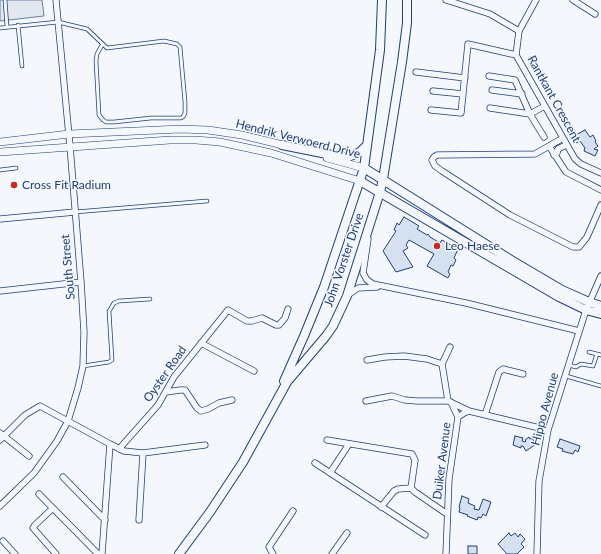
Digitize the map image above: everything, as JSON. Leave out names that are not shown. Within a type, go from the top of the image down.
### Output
[{"type":"main road","name":"John Vorster Drive","points":[[175,554],[208,510],[241,460],[285,379],[324,287],[364,168],[380,50],[382,0]]},
{"type":"main road","name":"John Vorster Drive","points":[[179,554],[210,512],[240,467],[288,382],[333,326],[347,296],[383,179],[402,62],[407,23],[407,0]]},
{"type":"main road","points":[[282,145],[342,157],[348,157],[360,152],[366,145]]},
{"type":"main road","name":"Hendrik Verwoerd Drive","points":[[364,168],[511,260],[601,314]]},
{"type":"main road","name":"Hendrik Verwoerd Drive","points":[[360,181],[559,297],[587,306],[601,306]]},
{"type":"street","name":"South Street","points":[[0,506],[34,473],[57,441],[68,421],[83,366],[84,332],[81,282],[56,0]]},
{"type":"street","points":[[446,0],[490,14],[519,31]]},
{"type":"street","name":"Rantkant Crescent","points":[[536,0],[519,31],[516,55],[566,145],[578,162],[601,173]]},
{"type":"street","points":[[573,0],[595,14]]},
{"type":"street","points":[[431,110],[461,114],[468,44],[516,55]]},
{"type":"street","points":[[416,72],[465,78]]},
{"type":"street","points":[[489,76],[514,80],[522,94],[530,114],[544,138]]},
{"type":"street","points":[[492,90],[522,94]]},
{"type":"street","points":[[433,91],[463,94]]},
{"type":"street","points":[[490,108],[530,114],[545,106]]},
{"type":"street","name":"Hendrik Verwoerd Drive","points":[[0,142],[69,134],[181,129],[208,130],[242,135],[364,168]]},
{"type":"street","points":[[563,138],[535,154],[437,155],[432,160],[435,166],[442,171],[510,215],[573,246],[579,247],[586,237],[601,205]]},
{"type":"street","name":"Hendrik Verwoerd Drive","points":[[0,152],[170,140],[220,142],[271,154],[360,181]]},
{"type":"street","points":[[554,155],[558,153],[558,149],[566,145]]},
{"type":"street","points":[[549,146],[568,174],[601,190]]},
{"type":"street","points":[[0,219],[75,212]]},
{"type":"street","points":[[372,217],[363,272],[367,280],[370,282],[381,286],[466,304],[579,331]]},
{"type":"street","name":"Hippo Avenue","points":[[537,554],[539,481],[548,430],[587,306],[601,276]]},
{"type":"street","points":[[0,291],[81,282]]},
{"type":"street","points":[[347,296],[358,288],[381,286]]},
{"type":"street","name":"Oyster Road","points":[[119,449],[158,405],[174,377],[228,310],[247,321],[262,318],[279,325],[285,318],[288,308]]},
{"type":"street","points":[[201,343],[254,370]]},
{"type":"street","points":[[450,347],[442,364],[449,401],[458,417]]},
{"type":"street","points":[[367,360],[404,356],[427,359],[442,364]]},
{"type":"street","points":[[486,415],[499,372],[504,369],[523,374]]},
{"type":"street","points":[[166,392],[185,390],[197,408],[201,411],[219,403],[232,400]]},
{"type":"street","points":[[366,401],[392,396],[405,400],[449,401],[469,411],[548,430]]},
{"type":"street","points":[[29,456],[1,436],[25,415],[40,406],[119,449],[129,452],[143,453],[205,445]]},
{"type":"street","name":"Duiker Avenue","points":[[446,554],[449,479],[458,417],[469,411]]},
{"type":"street","points":[[327,440],[412,454],[415,460],[411,488]]},
{"type":"street","points":[[102,554],[110,444]]},
{"type":"street","points":[[330,473],[349,444]]},
{"type":"street","points":[[139,520],[143,453]]},
{"type":"street","points":[[315,463],[425,535]]},
{"type":"street","points":[[63,477],[105,520]]},
{"type":"street","points":[[381,507],[394,491],[398,489],[411,488],[448,514]]},
{"type":"street","points":[[40,494],[98,554]]},
{"type":"street","points":[[53,508],[35,524],[33,528],[56,554]]},
{"type":"street","points":[[272,554],[269,547],[292,511]]},
{"type":"street","points":[[332,554],[347,533]]},
{"type":"street","points":[[3,541],[15,554]]},
{"type":"lane","points":[[5,0],[7,27]]},
{"type":"lane","points":[[0,28],[58,22],[87,29],[102,45],[107,48],[164,41],[177,44],[180,47],[186,113],[184,117],[151,118],[114,122],[106,122],[102,120],[99,115],[96,61],[97,54],[102,45]]},
{"type":"lane","points":[[18,25],[22,66]]},
{"type":"lane","points":[[0,170],[16,168]]},
{"type":"lane","points":[[75,212],[207,201]]},
{"type":"lane","points":[[83,366],[109,362],[112,360],[110,308],[114,303],[118,301],[150,298]]},
{"type":"lane","points":[[569,366],[576,367],[581,364],[593,366],[599,354],[589,352]]},
{"type":"lane","points":[[566,376],[601,386]]},
{"type":"shaded area","points":[[0,0],[42,0],[44,16],[0,21]]},
{"type":"building","points":[[585,130],[590,137],[593,135],[598,146],[594,149],[598,150],[595,156],[584,151],[585,148],[580,141],[576,143],[572,137]]},
{"type":"building","name":"Leo Haese","points":[[404,217],[419,226],[417,229],[427,235],[428,234],[440,243],[442,240],[458,249],[454,258],[456,260],[453,266],[451,265],[448,272],[450,274],[448,278],[427,266],[434,254],[409,240],[406,245],[408,248],[403,251],[413,267],[396,272],[383,251],[396,231],[394,230],[397,223],[399,225]]},
{"type":"building","points":[[515,436],[523,438],[522,441],[525,442],[525,440],[529,437],[530,439],[532,438],[536,444],[526,451],[523,446],[521,446],[521,448],[513,445]]},
{"type":"building","points":[[560,439],[580,446],[578,452],[575,450],[573,454],[562,451],[563,449],[557,447]]},
{"type":"building","points":[[462,496],[469,499],[468,503],[475,506],[474,509],[479,510],[483,499],[491,502],[486,516],[483,514],[481,518],[478,517],[477,520],[459,512]]},
{"type":"building","points":[[509,533],[511,536],[515,533],[518,537],[520,534],[525,539],[521,544],[524,547],[517,554],[507,554],[498,544]]},
{"type":"building","points":[[468,546],[477,546],[477,554],[468,554]]},
{"type":"place","name":"Cross Fit Radium","points":[[14,185]]},
{"type":"place","name":"Leo Haese","points":[[437,246]]}]
